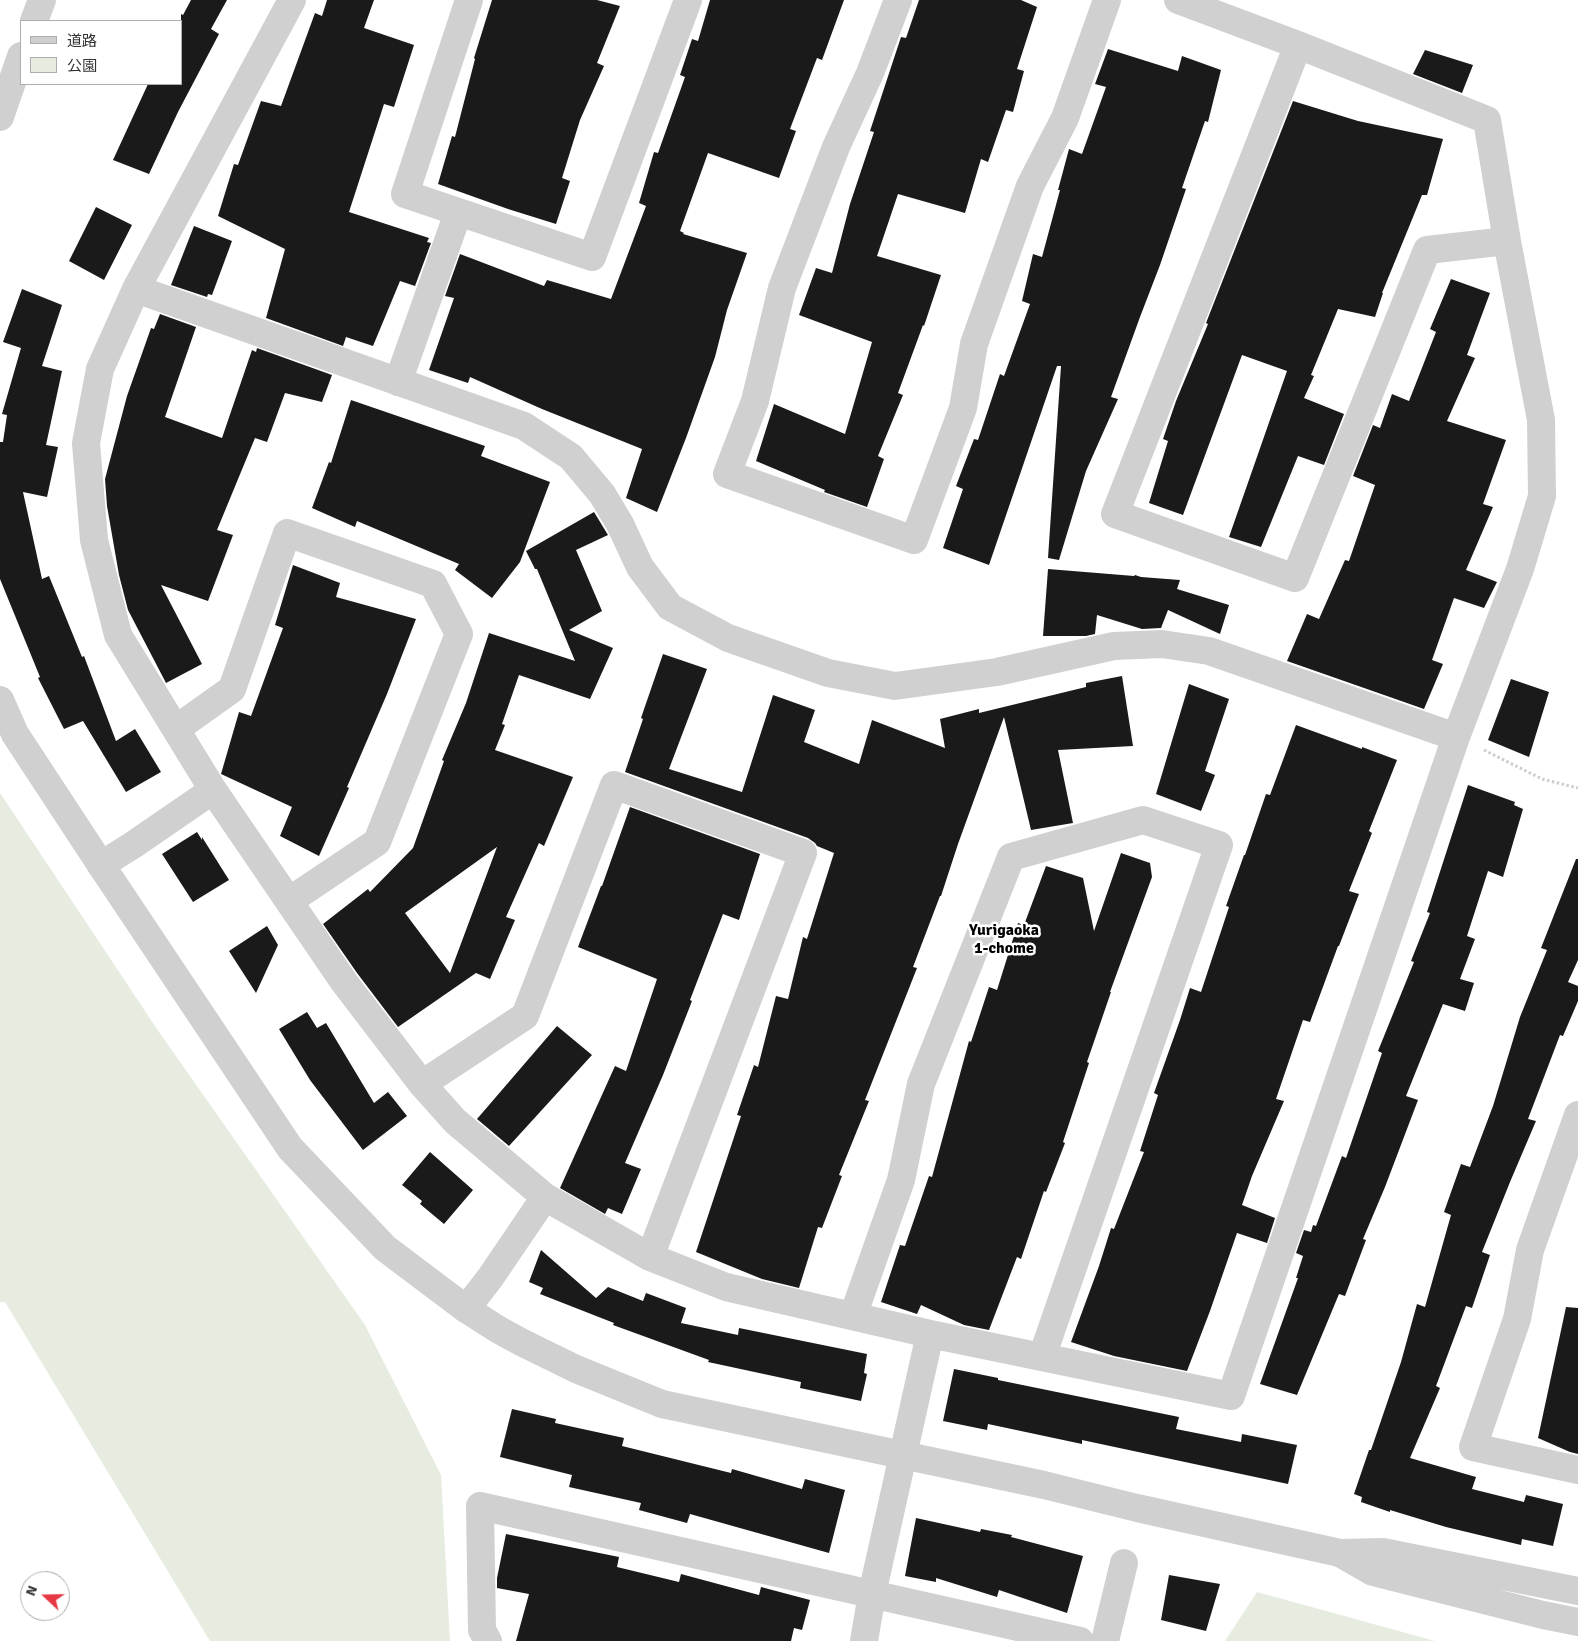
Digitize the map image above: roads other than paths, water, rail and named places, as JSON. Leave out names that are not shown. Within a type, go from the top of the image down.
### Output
[{"type":"street","points":[[34,20],[42,0]]},
{"type":"street","points":[[292,0],[136,289],[100,370],[86,443],[94,540],[118,635],[213,790],[344,982],[422,1084],[455,1121],[545,1197],[650,1257],[726,1287],[930,1334],[1231,1396],[1456,737],[1520,570],[1542,496],[1541,420],[1506,241],[1487,120],[1178,0]]},
{"type":"street","points":[[469,0],[405,194],[592,257],[688,0]]},
{"type":"street","points":[[898,0],[870,73],[836,147],[782,288],[755,401],[727,474],[914,540],[963,408],[974,344],[1030,186],[1065,118],[1107,0]]},
{"type":"street","points":[[1298,45],[1115,514],[1295,578],[1428,250],[1506,241]]},
{"type":"street","points":[[0,117],[20,59]]},
{"type":"street","points":[[398,382],[458,212]]},
{"type":"street","points":[[136,289],[524,426],[571,457],[602,494],[620,524],[640,567],[670,607],[728,638],[828,673],[895,686],[997,672],[1114,646],[1162,644],[1209,651],[1456,737]]},
{"type":"street","points":[[176,729],[232,689],[287,533],[433,584],[459,634],[377,842],[289,901]]},
{"type":"street","points":[[0,700],[15,734],[100,866],[290,1148],[385,1248],[466,1309],[520,1342],[662,1404],[1044,1485],[1329,1551],[1383,1552],[1578,1591]]},
{"type":"street","points":[[422,1084],[525,1016],[614,785],[803,853],[650,1257]]},
{"type":"street","points":[[100,866],[213,790]]},
{"type":"street","points":[[853,1316],[900,1180],[921,1084],[1011,857],[1143,820],[1219,845],[1042,1357]]},
{"type":"street","points":[[1578,1116],[1530,1250],[1517,1319],[1473,1447],[1578,1470]]},
{"type":"street","points":[[466,1309],[490,1278],[545,1197]]},
{"type":"street","points":[[864,1641],[872,1594],[930,1334]]},
{"type":"street","points":[[488,1641],[482,1630],[480,1506],[1080,1641]]},
{"type":"street","points":[[1329,1551],[1373,1572],[1578,1622]]},
{"type":"street","points":[[1105,1641],[1124,1562]]},
{"type":"district","name":"Yurigaoka 1-chome","points":[[1004,940]]}]
